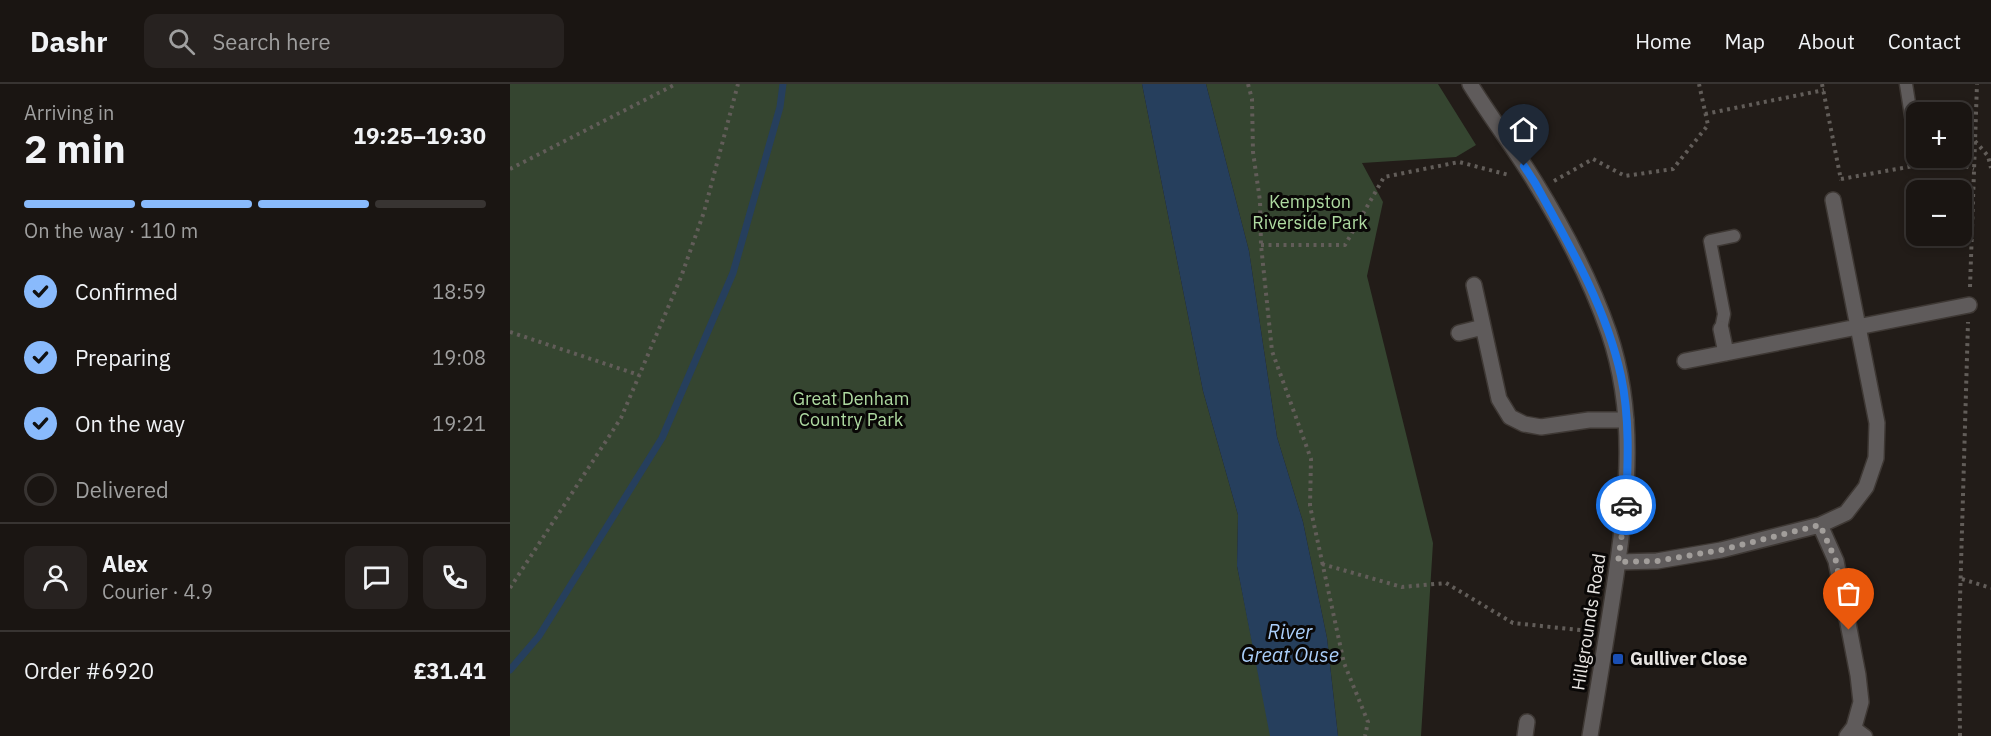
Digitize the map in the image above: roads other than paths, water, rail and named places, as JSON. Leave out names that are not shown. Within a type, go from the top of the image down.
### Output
[{"type":"street","name":"Hillgrounds Road","points":[[1470,84],[1535,183],[1592,290],[1609,333],[1621,377],[1628,464],[1626,510],[1590,736]]},
{"type":"street","points":[[1618,562],[1657,561],[1721,550],[1820,525],[1846,513],[1866,487],[1876,458],[1878,423],[1833,200]]},
{"type":"street","points":[[1474,285],[1499,399],[1510,417],[1524,424],[1541,427],[1589,420],[1626,420]]},
{"type":"street","points":[[1685,361],[1969,305]]},
{"type":"street","points":[[1459,333],[1483,327]]},
{"type":"street","points":[[1721,329],[1726,353]]},
{"type":"street","points":[[1820,525],[1836,561],[1858,675],[1861,702],[1855,733]]},
{"type":"lane","points":[[1906,84],[1909,102]]},
{"type":"lane","points":[[1721,329],[1724,314],[1710,241],[1734,236]]},
{"type":"water","name":"River Great Ouse","points":[[1142,84],[1206,84],[1249,251],[1277,437],[1303,522],[1327,638],[1338,736],[1270,736],[1237,566],[1238,515],[1203,391]]},
{"type":"waterway","points":[[510,670],[539,636],[662,438],[733,273],[780,107],[783,84]]},
{"type":"place","name":"Gulliver Close","points":[[1618,659]]},
{"type":"park label","name":"Kempston Riverside Park","points":[[1310,212]]},
{"type":"park label","name":"Great Denham Country Park","points":[[851,409]]}]
